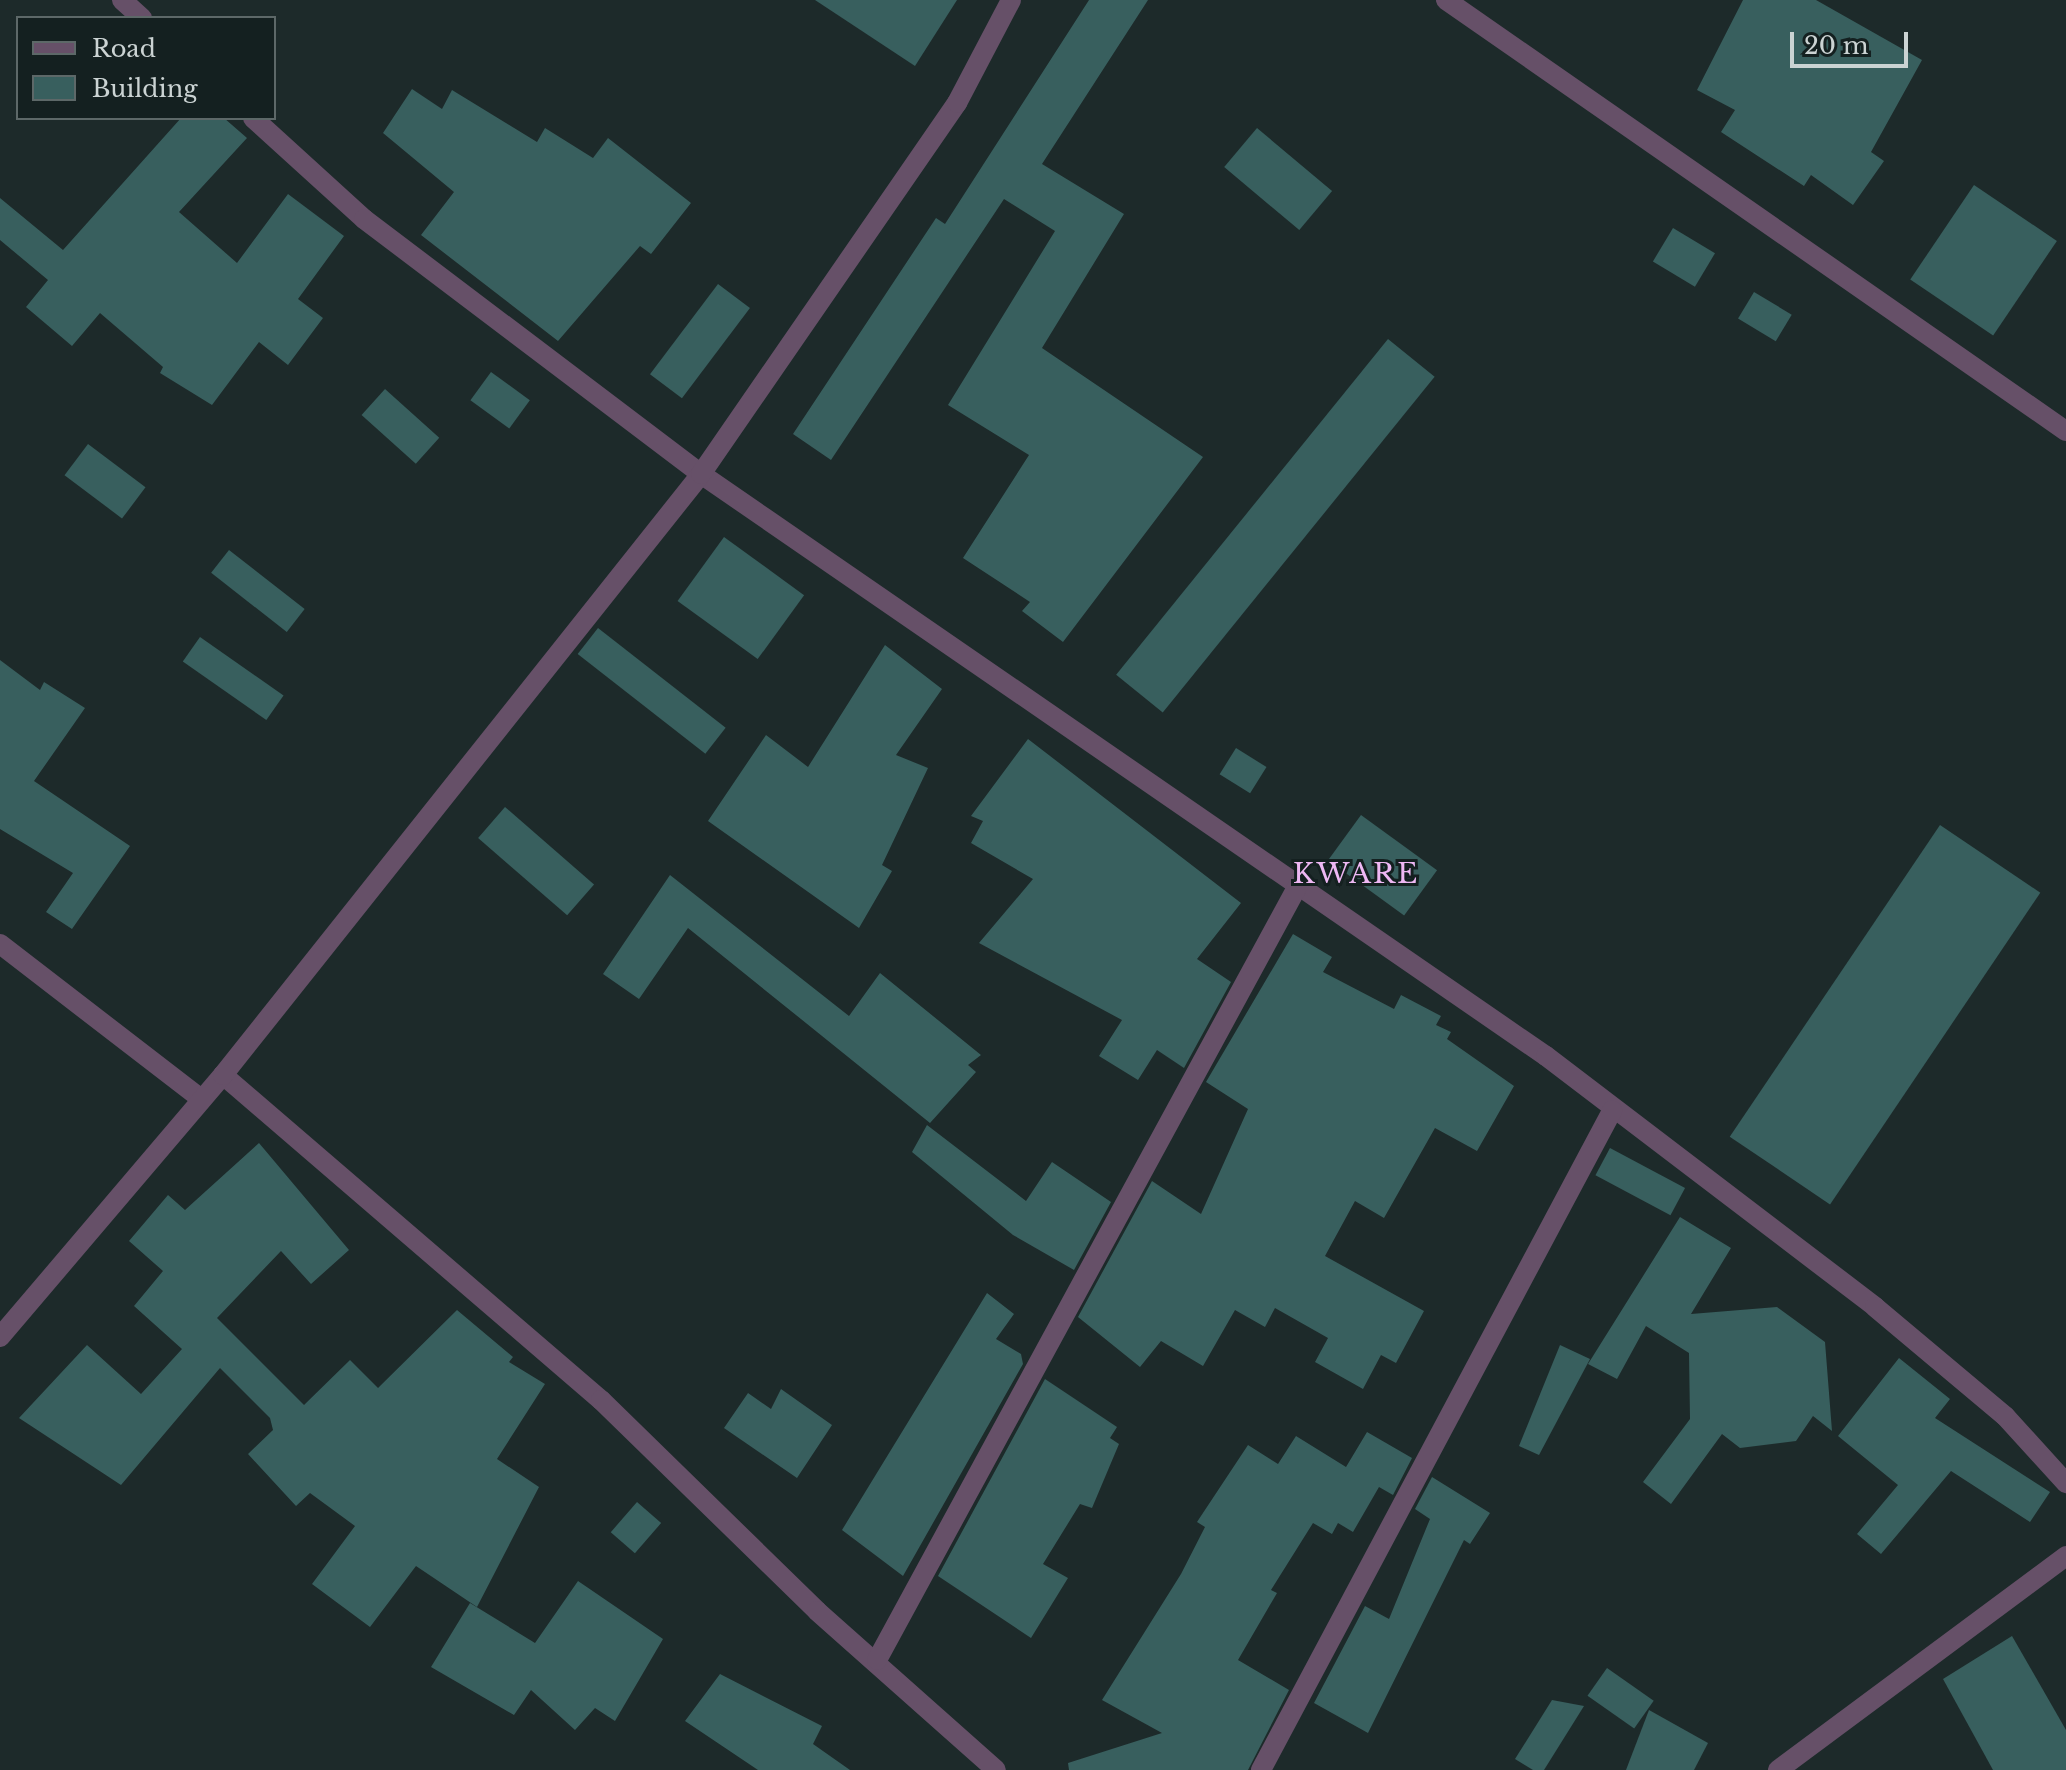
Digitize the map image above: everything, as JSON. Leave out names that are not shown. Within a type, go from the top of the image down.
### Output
[{"type":"street","points":[[122,0],[140,16]]},
{"type":"street","points":[[0,1337],[199,1097],[223,1075],[701,474],[957,103],[1011,0]]},
{"type":"street","points":[[1446,0],[2066,431]]},
{"type":"street","points":[[255,120],[364,219],[701,474],[1301,880],[1875,1307],[2005,1416],[2066,1483]]},
{"type":"street","points":[[877,1660],[1301,880]]},
{"type":"street","points":[[0,944],[199,1097]]},
{"type":"street","points":[[223,1075],[601,1400],[996,1770]]},
{"type":"street","points":[[1261,1770],[1612,1111]]},
{"type":"street","points":[[1778,1770],[2066,1556]]},
{"type":"building","points":[[815,0],[957,0],[915,66]]},
{"type":"building","points":[[1089,0],[1148,0],[1042,164],[1124,214],[1042,348],[1203,457],[1063,642],[1022,611],[1030,602],[963,558],[1029,455],[948,405],[1055,231],[1004,199],[831,460],[793,434],[936,218],[945,224]]},
{"type":"building","points":[[1743,0],[1816,0],[1922,60],[1871,152],[1884,161],[1853,205],[1811,175],[1804,186],[1721,132],[1735,110],[1697,90]]},
{"type":"building","points":[[412,89],[442,109],[452,90],[537,142],[545,128],[593,158],[608,138],[691,203],[651,254],[640,246],[558,341],[421,235],[454,192],[383,133]]},
{"type":"building","points":[[179,120],[226,120],[247,138],[179,212],[237,263],[288,194],[344,236],[298,299],[323,318],[288,365],[259,342],[212,405],[160,373],[163,367],[100,313],[72,346],[26,307],[48,280],[0,240],[0,198],[63,250]]},
{"type":"building","points":[[1257,128],[1332,191],[1299,230],[1224,167]]},
{"type":"building","points":[[1974,185],[2057,241],[1993,335],[1910,280]]},
{"type":"building","points":[[1673,228],[1715,253],[1695,287],[1653,261]]},
{"type":"building","points":[[718,284],[750,308],[682,398],[650,374]]},
{"type":"building","points":[[1754,292],[1792,315],[1776,341],[1738,319]]},
{"type":"building","points":[[1388,339],[1435,377],[1163,712],[1116,675]]},
{"type":"building","points":[[491,372],[530,400],[509,429],[470,400]]},
{"type":"building","points":[[385,389],[439,438],[416,464],[362,415]]},
{"type":"building","points":[[88,444],[146,487],[122,518],[65,475]]},
{"type":"building","points":[[724,537],[804,595],[758,659],[678,601]]},
{"type":"building","points":[[229,550],[305,609],[287,632],[211,573]]},
{"type":"building","points":[[598,628],[726,728],[705,754],[578,654]]},
{"type":"building","points":[[200,637],[284,696],[266,720],[183,662]]},
{"type":"building","points":[[885,645],[942,689],[896,755],[928,768],[882,865],[892,871],[859,928],[708,821],[766,735],[808,767]]},
{"type":"building","points":[[0,660],[40,690],[44,682],[85,708],[34,781],[130,846],[72,929],[46,912],[73,873],[0,829]]},
{"type":"building","points":[[1028,739],[1241,903],[1197,959],[1231,982],[1184,1068],[1157,1050],[1138,1080],[1099,1056],[1122,1020],[979,943],[1033,879],[971,843],[983,821],[971,816]]},
{"type":"building","points":[[1236,748],[1267,767],[1250,793],[1220,774]]},
{"type":"building","points":[[505,807],[594,884],[567,915],[478,838]]},
{"type":"building","points":[[1361,815],[1437,870],[1404,916],[1328,860]]},
{"type":"building","points":[[1940,825],[2040,893],[1830,1204],[1730,1137]]},
{"type":"building","points":[[670,875],[849,1016],[880,973],[981,1055],[968,1065],[976,1072],[930,1123],[688,928],[639,999],[603,974]]},
{"type":"building","points":[[1293,934],[1332,957],[1323,972],[1394,1009],[1401,995],[1441,1016],[1436,1025],[1451,1032],[1447,1039],[1514,1086],[1477,1151],[1435,1128],[1384,1218],[1355,1201],[1325,1256],[1424,1311],[1396,1363],[1381,1355],[1363,1389],[1315,1362],[1328,1338],[1275,1308],[1265,1327],[1235,1310],[1203,1366],[1161,1341],[1140,1367],[1078,1317],[1152,1181],[1201,1214],[1248,1109],[1206,1082]]},
{"type":"building","points":[[927,1125],[1026,1201],[1052,1162],[1111,1202],[1074,1270],[1013,1235],[912,1152]]},
{"type":"building","points":[[259,1143],[349,1250],[311,1284],[281,1251],[217,1318],[304,1405],[350,1360],[378,1388],[457,1310],[513,1357],[509,1362],[545,1384],[497,1459],[539,1487],[477,1607],[416,1566],[370,1627],[312,1584],[355,1526],[310,1493],[296,1506],[248,1454],[273,1430],[270,1418],[220,1368],[121,1485],[19,1418],[87,1345],[141,1394],[182,1349],[134,1306],[163,1271],[129,1241],[168,1195],[185,1210]]},
{"type":"building","points":[[1610,1148],[1685,1188],[1670,1215],[1595,1175]]},
{"type":"building","points":[[1680,1217],[1731,1248],[1691,1314],[1777,1307],[1825,1342],[1832,1431],[1813,1416],[1796,1441],[1740,1448],[1722,1434],[1671,1504],[1643,1482],[1690,1419],[1689,1353],[1646,1326],[1617,1379],[1588,1364]]},
{"type":"building","points":[[987,1293],[1014,1314],[996,1339],[1021,1354],[1023,1364],[903,1576],[842,1530]]},
{"type":"building","points":[[1560,1345],[1590,1359],[1539,1455],[1519,1446]]},
{"type":"building","points":[[1899,1358],[1950,1399],[1935,1418],[2050,1492],[2030,1522],[1951,1471],[1881,1554],[1857,1534],[1898,1485],[1838,1436]]},
{"type":"building","points":[[1045,1379],[1117,1427],[1110,1438],[1119,1444],[1092,1508],[1080,1504],[1043,1564],[1068,1578],[1031,1638],[938,1576]]},
{"type":"building","points":[[781,1389],[832,1425],[797,1478],[724,1428],[748,1393],[771,1409]]},
{"type":"building","points":[[1367,1432],[1412,1458],[1393,1495],[1379,1487],[1353,1532],[1338,1523],[1332,1534],[1313,1523],[1271,1590],[1277,1593],[1238,1660],[1289,1690],[1248,1770],[1069,1770],[1068,1763],[1162,1733],[1102,1700],[1181,1574],[1205,1527],[1197,1522],[1248,1445],[1278,1464],[1296,1436],[1346,1467]]},
{"type":"building","points":[[1432,1477],[1490,1513],[1470,1544],[1464,1540],[1368,1733],[1314,1703],[1365,1606],[1389,1619],[1430,1519],[1415,1509]]},
{"type":"building","points":[[637,1502],[661,1523],[635,1553],[611,1532]]},
{"type":"building","points":[[578,1581],[663,1639],[615,1721],[595,1708],[575,1730],[531,1690],[514,1715],[431,1667],[470,1603],[535,1643]]},
{"type":"building","points":[[2012,1636],[2066,1730],[2066,1770],[1993,1770],[1943,1679]]},
{"type":"building","points":[[1607,1668],[1654,1701],[1634,1729],[1587,1696]]},
{"type":"building","points":[[720,1674],[822,1726],[813,1744],[850,1770],[758,1770],[685,1721]]},
{"type":"building","points":[[1552,1700],[1584,1706],[1544,1770],[1533,1770],[1515,1759]]},
{"type":"building","points":[[1649,1710],[1708,1743],[1694,1770],[1626,1770]]},
{"type":"district","name":"KWARE","points":[[1356,874]]}]
